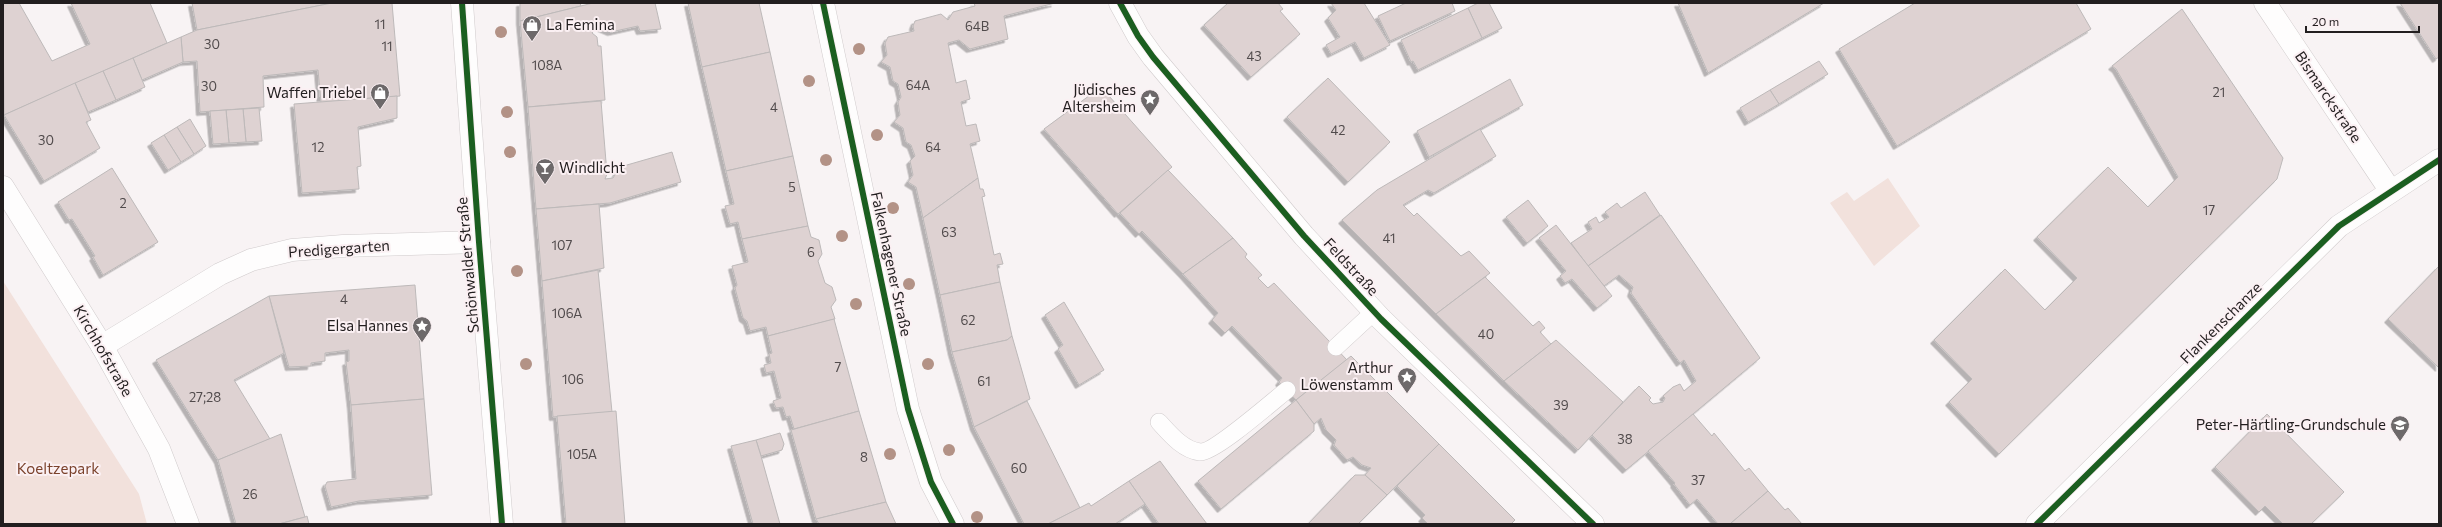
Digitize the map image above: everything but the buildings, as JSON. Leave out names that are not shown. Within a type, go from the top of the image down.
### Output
[{"type":"street","name":"Schönwalder Straße","points":[[462,3],[479,242],[502,524]]},
{"type":"street","name":"Falkenhagener Straße","points":[[823,3],[908,409],[931,482],[953,524]]},
{"type":"street","name":"Feldstraße","points":[[1120,3],[1146,47],[1207,122],[1304,236],[1375,312],[1593,524]]},
{"type":"street","name":"Bismarckstraße","points":[[2265,3],[2390,190]]},
{"type":"street","name":"Flankenschanze","points":[[2037,524],[2338,226],[2390,190],[2439,160]]},
{"type":"street","name":"Kirchhofstraße","points":[[3,187],[102,346],[159,449],[188,524]]},
{"type":"street","name":"Predigergarten","points":[[102,346],[220,274],[251,260],[292,250],[343,246],[479,242]]},
{"type":"lane","points":[[1336,347],[1375,312]]},
{"type":"lane","points":[[1159,422],[1174,439],[1187,448],[1202,452],[1216,446],[1287,390]]},
{"type":"green space","points":[[1888,178],[1920,226],[1874,266],[1830,203],[1847,192],[1854,201]]},
{"type":"green space","name":"Koeltzepark","points":[[3,281],[139,494],[147,524],[3,524]]},
{"type":"cycle path","points":[[462,3],[479,242],[502,524]]},
{"type":"cycle path","points":[[823,3],[908,409],[931,482],[953,524]]},
{"type":"cycle path","points":[[1120,3],[1138,36],[1153,57],[1304,236],[1381,319],[1593,524]]},
{"type":"cycle path","points":[[2037,524],[2339,226],[2439,160]]},
{"type":"place","name":"La Femina","points":[[532,42]]},
{"type":"place","name":"Waffen Triebel","points":[[380,110]]},
{"type":"place","name":"Jüdisches Altersheim","points":[[1150,116]]},
{"type":"place","name":"Windlicht","points":[[545,185]]},
{"type":"place","name":"Elsa Hannes","points":[[422,343]]},
{"type":"place","name":"Arthur Löwenstamm","points":[[1407,394]]},
{"type":"place","name":"Peter-Härtling-Grundschule","points":[[2400,442]]}]
